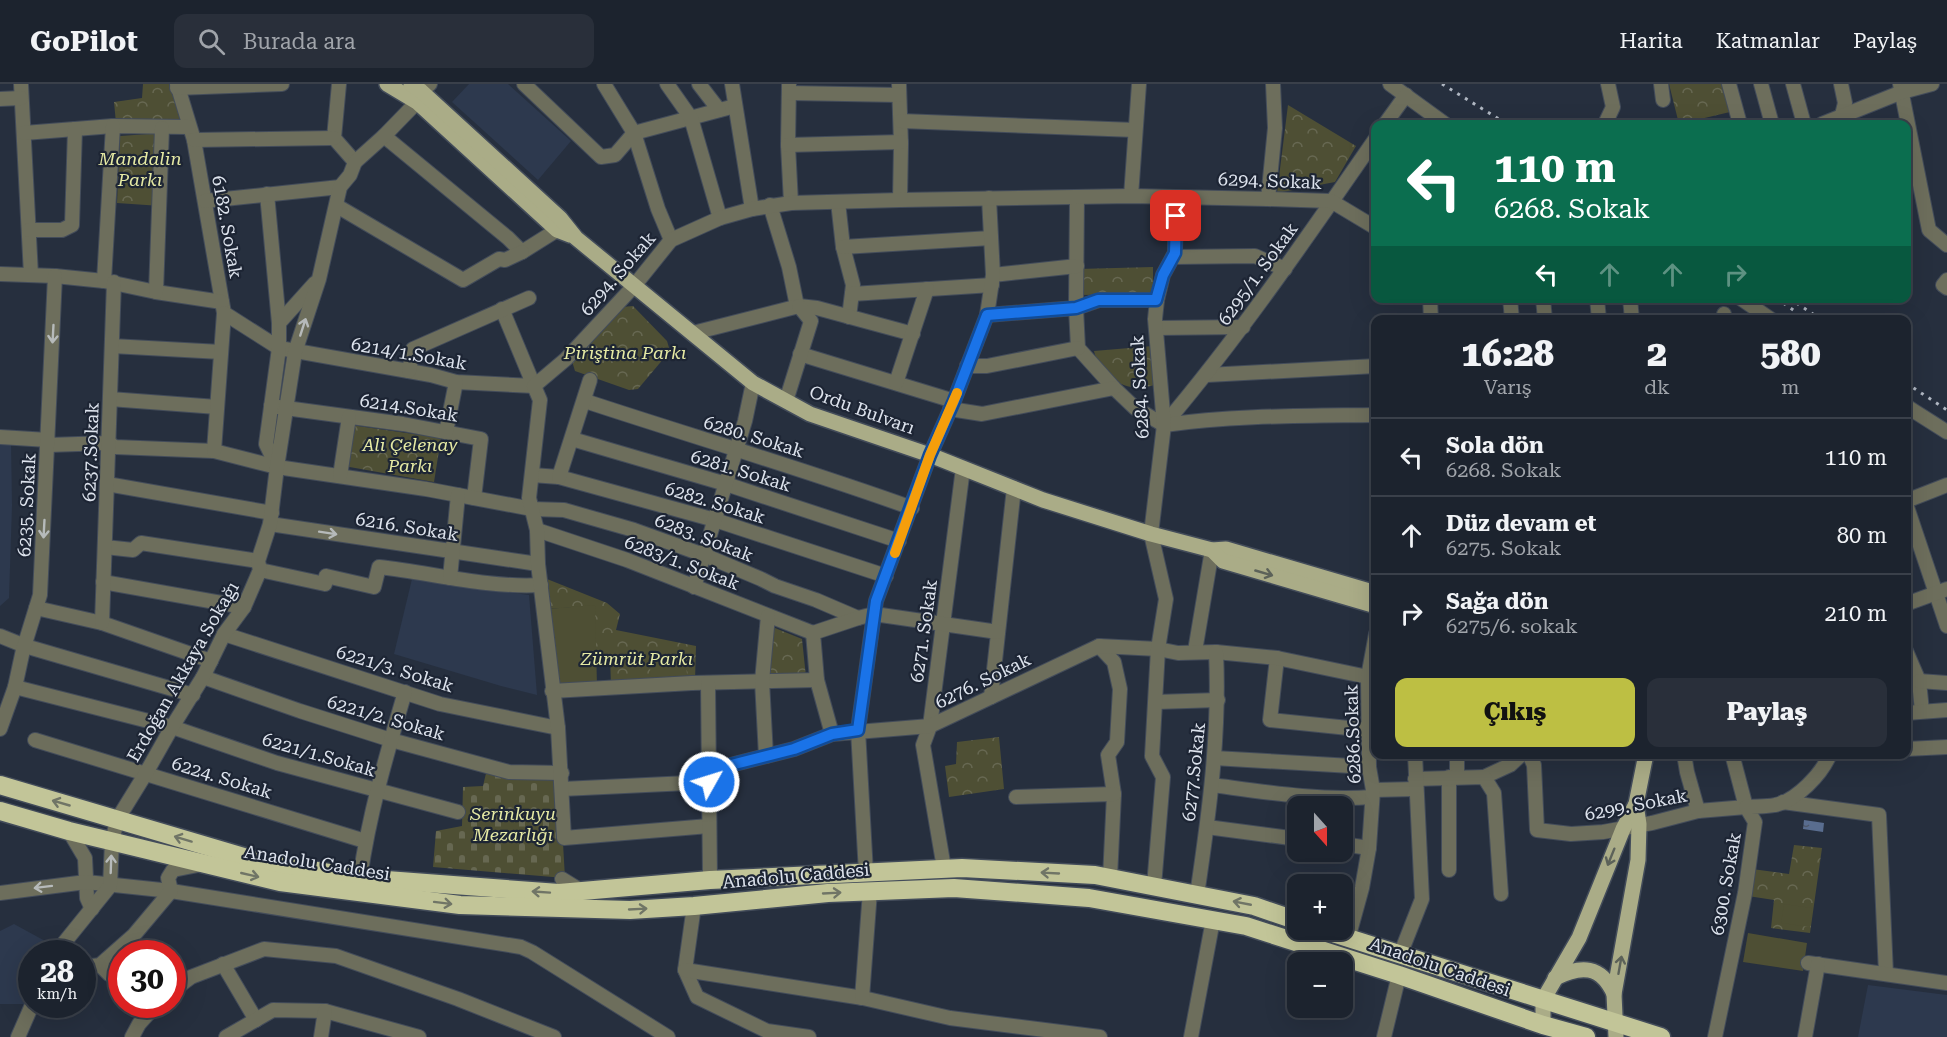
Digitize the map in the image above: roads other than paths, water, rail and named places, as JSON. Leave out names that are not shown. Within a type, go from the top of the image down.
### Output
[{"type":"highway","name":"Anadolu Caddesi","points":[[0,785],[261,862],[360,878],[559,893],[574,906]]},
{"type":"highway","name":"Anadolu Caddesi","points":[[0,811],[112,842],[280,882],[460,905],[574,906],[630,910],[828,893],[954,888],[1089,898],[1245,926],[1399,975],[1540,1031],[1586,1037]]},
{"type":"highway","name":"Anadolu Caddesi","points":[[574,906],[710,880],[944,868],[1083,874],[1254,906],[1287,917]]},
{"type":"highway","name":"Anadolu Caddesi","points":[[1352,940],[1543,1000],[1617,1030],[1661,1037]]},
{"type":"main road","name":"Ordu Bulvarı","points":[[387,84],[420,90],[560,218],[576,238],[753,383],[810,414],[930,455],[1043,500],[1151,534],[1212,550],[1226,549],[1371,592]]},
{"type":"main road","name":"Ordu Bulvarı","points":[[420,90],[557,230],[576,238]]},
{"type":"main road","name":"Ordu Bulvarı","points":[[1212,550],[1223,561],[1371,605]]},
{"type":"main road","points":[[1540,1031],[1543,1000],[1579,938],[1623,829],[1636,804],[1645,759]]},
{"type":"main road","points":[[1617,1030],[1614,994],[1638,860],[1639,824],[1636,804]]},
{"type":"main road","points":[[1555,979],[1569,972],[1591,970],[1603,976],[1614,994]]},
{"type":"street","points":[[177,86],[282,84]]},
{"type":"street","points":[[339,84],[334,138],[355,162]]},
{"type":"street","points":[[524,84],[601,157],[615,155],[634,133],[735,106]]},
{"type":"street","points":[[604,84],[634,133],[670,240]]},
{"type":"street","points":[[667,84],[691,118],[720,218]]},
{"type":"street","points":[[699,84],[719,110]]},
{"type":"street","points":[[732,84],[752,209]]},
{"type":"street","points":[[1131,196],[1139,84]]},
{"type":"street","points":[[1268,199],[1275,128],[1274,84]]},
{"type":"street","points":[[1390,84],[1440,120]]},
{"type":"street","points":[[1608,84],[1613,107],[1611,120]]},
{"type":"street","points":[[1661,84],[1663,100]]},
{"type":"street","points":[[1729,84],[1739,120]]},
{"type":"street","points":[[1761,84],[1771,120]]},
{"type":"street","points":[[1793,84],[1803,120]]},
{"type":"street","points":[[1841,84],[1845,103],[1842,120]]},
{"type":"street","points":[[1842,120],[1901,88],[1932,84]]},
{"type":"street","name":"6182. Sokak","points":[[177,86],[191,133],[223,308],[214,451]]},
{"type":"street","points":[[790,203],[789,88],[899,89],[900,200]]},
{"type":"street","points":[[1901,88],[1907,120]]},
{"type":"street","name":"Erdoğan Akkaya Sokağı","points":[[110,886],[112,842],[117,820],[171,727],[203,678],[224,634],[243,607],[259,566],[271,519],[277,466],[296,352],[319,279],[340,187],[350,175],[355,162],[384,136],[420,90]]},
{"type":"street","points":[[0,99],[21,91],[31,274]]},
{"type":"street","points":[[1388,120],[1406,94]]},
{"type":"street","points":[[901,121],[1135,130]]},
{"type":"street","points":[[24,133],[113,126],[162,128],[191,133],[334,138]]},
{"type":"street","name":"6237.Sokak","points":[[102,623],[112,346],[109,282],[113,126]]},
{"type":"street","points":[[156,292],[162,128]]},
{"type":"street","points":[[29,230],[62,230],[72,225],[75,129]]},
{"type":"street","points":[[384,136],[522,252]]},
{"type":"street","points":[[1911,139],[1929,230],[1947,245]]},
{"type":"street","points":[[788,145],[901,142]]},
{"type":"street","name":"6295/1. Sokak","points":[[1164,425],[1207,375],[1243,327],[1371,145]]},
{"type":"street","points":[[205,201],[340,187]]},
{"type":"street","points":[[267,194],[279,322]]},
{"type":"street","name":"6294. Sokak","points":[[534,386],[566,359],[634,286],[670,240],[720,218],[752,209],[790,203],[1131,196],[1331,201]]},
{"type":"street","points":[[1077,197],[1078,348],[1135,408],[1164,425],[1270,416],[1371,415]]},
{"type":"street","name":"6284. Sokak","points":[[1154,886],[1163,777],[1152,756],[1158,649],[1166,599],[1151,534],[1164,425],[1156,300],[1163,275],[1175,253],[1176,197]]},
{"type":"street","points":[[866,873],[858,730],[876,601],[930,455],[987,315],[992,280],[989,198]]},
{"type":"street","points":[[1331,201],[1371,225]]},
{"type":"street","points":[[838,202],[843,247],[853,285],[849,317]]},
{"type":"street","points":[[770,205],[798,306],[811,321],[786,401]]},
{"type":"street","points":[[337,206],[463,280],[499,259],[505,260],[522,252],[557,230]]},
{"type":"street","points":[[843,247],[991,238]]},
{"type":"street","points":[[1173,257],[1255,256],[1285,269]]},
{"type":"street","points":[[852,294],[927,289],[1077,266]]},
{"type":"street","points":[[0,274],[31,274],[109,282],[223,308],[279,348]]},
{"type":"street","name":"6235. Sokak","points":[[0,729],[4,704],[15,687],[40,596],[55,276]]},
{"type":"street","name":"Erdoğan Akkaya Sokağı","points":[[277,466],[266,444],[279,348],[279,322],[319,279]]},
{"type":"street","points":[[896,383],[927,289]]},
{"type":"street","points":[[409,371],[413,349],[529,298]]},
{"type":"street","points":[[987,315],[1076,308],[1098,300],[1156,300]]},
{"type":"street","points":[[1747,303],[1765,315]]},
{"type":"street","points":[[693,333],[798,306],[817,308],[913,334]]},
{"type":"street","points":[[502,309],[540,400],[530,498],[537,530],[538,564],[558,728],[564,838],[709,826]]},
{"type":"street","points":[[1156,328],[1243,327]]},
{"type":"street","points":[[112,346],[221,352]]},
{"type":"street","name":"6214/1.Sokak","points":[[279,348],[409,371],[456,382],[534,386]]},
{"type":"street","points":[[967,366],[987,366],[1078,348]]},
{"type":"street","points":[[800,354],[896,383],[982,414],[1114,388]]},
{"type":"street","points":[[1207,375],[1371,366]]},
{"type":"street","points":[[559,477],[590,380]]},
{"type":"street","points":[[446,432],[456,382]]},
{"type":"street","points":[[694,587],[736,451],[753,383]]},
{"type":"street","points":[[110,399],[217,407]]},
{"type":"street","name":"6280. Sokak","points":[[585,401],[842,483],[912,508]]},
{"type":"street","name":"6214.Sokak","points":[[271,406],[481,439],[474,498]]},
{"type":"street","points":[[1911,409],[1947,432]]},
{"type":"street","points":[[340,476],[349,417]]},
{"type":"street","name":"6283. Sokak","points":[[0,437],[48,442],[109,443],[115,447],[214,451],[277,466],[532,509],[564,510],[634,530],[704,555],[775,586],[858,618]]},
{"type":"street","name":"6281. Sokak","points":[[572,439],[726,484],[899,541]]},
{"type":"street","name":"6271. Sokak","points":[[944,868],[923,745],[930,726],[963,468]]},
{"type":"street","name":"6282. Sokak","points":[[532,475],[559,477],[715,520],[886,576]]},
{"type":"street","name":"6216. Sokak","points":[[107,484],[271,519],[453,552],[538,564]]},
{"type":"street","points":[[1911,500],[1947,485]]},
{"type":"street","points":[[991,697],[1014,488]]},
{"type":"street","points":[[450,578],[458,495]]},
{"type":"street","points":[[1911,515],[1941,591],[1947,626]]},
{"type":"street","name":"6283/1. Sokak","points":[[537,530],[627,561],[813,633]]},
{"type":"street","points":[[105,547],[133,550],[141,543],[259,566],[325,584],[326,576],[374,587],[379,567],[517,586],[541,585]]},
{"type":"street","points":[[1195,651],[1212,550]]},
{"type":"street","points":[[103,582],[243,607]]},
{"type":"street","points":[[1911,602],[1941,591]]},
{"type":"street","points":[[36,608],[102,623],[211,661]]},
{"type":"street","points":[[832,734],[817,680],[813,633],[874,614],[998,632]]},
{"type":"street","points":[[766,756],[762,681],[768,616]]},
{"type":"street","name":"6221/3. Sokak","points":[[224,634],[440,704],[558,728]]},
{"type":"street","points":[[0,636],[25,646],[193,695]]},
{"type":"street","points":[[1099,646],[1114,662],[1120,689],[1117,742],[1108,755],[1114,794],[1110,878]]},
{"type":"street","name":"6276. Sokak","points":[[709,782],[719,768],[794,749],[832,734],[858,730],[930,726],[1099,646],[1158,649],[1178,653],[1216,652],[1277,658],[1371,677]]},
{"type":"street","name":"6277.Sokak","points":[[1197,895],[1212,785],[1218,700],[1216,652]]},
{"type":"street","points":[[1277,658],[1270,720],[1368,730]]},
{"type":"street","points":[[1911,663],[1919,681],[1922,711]]},
{"type":"street","name":"6221/2. Sokak","points":[[203,678],[391,740],[509,772],[562,773]]},
{"type":"street","points":[[552,692],[708,683],[817,680]]},
{"type":"street","points":[[1919,681],[1947,683]]},
{"type":"street","points":[[708,683],[710,880]]},
{"type":"street","name":"6221/1.Sokak","points":[[15,687],[171,727],[277,763],[458,812]]},
{"type":"street","name":"6286.Sokak","points":[[1353,921],[1362,888],[1373,794],[1369,767],[1368,730],[1371,690]]},
{"type":"street","points":[[360,878],[376,790],[405,692]]},
{"type":"street","points":[[1156,702],[1218,700]]},
{"type":"street","points":[[1911,712],[1947,710]]},
{"type":"street","name":"6224. Sokak","points":[[34,740],[365,841]]},
{"type":"street","points":[[1911,749],[1947,747]]},
{"type":"street","points":[[1214,758],[1369,767]]},
{"type":"street","points":[[1401,954],[1422,899],[1414,759]]},
{"type":"street","points":[[1449,870],[1455,759]]},
{"type":"street","points":[[1212,785],[1347,799],[1453,777],[1484,777],[1510,765],[1517,759]]},
{"type":"street","name":"6299. Sokak","points":[[1531,759],[1534,765],[1537,830],[1571,834],[1623,829],[1698,811],[1746,807]]},
{"type":"street","points":[[1685,759],[1698,811]]},
{"type":"street","name":"6300. Sokak","points":[[1716,1037],[1745,893],[1755,822],[1746,807],[1733,759]]},
{"type":"street","points":[[1746,807],[1776,805],[1783,802],[1806,787],[1828,759]]},
{"type":"street","points":[[1484,777],[1494,793],[1501,894]]},
{"type":"street","points":[[562,789],[709,782]]},
{"type":"street","points":[[1016,797],[1114,794]]},
{"type":"street","points":[[1783,802],[1879,815],[1886,974]]},
{"type":"street","points":[[1207,828],[1287,838]]},
{"type":"street","points":[[69,831],[85,858],[87,898],[92,909]]},
{"type":"street","points":[[1353,846],[1368,848]]},
{"type":"street","points":[[171,891],[168,878],[173,870],[207,864]]},
{"type":"street","points":[[562,879],[574,906]]},
{"type":"street","points":[[0,893],[86,882],[171,891],[520,946],[668,1037]]},
{"type":"street","points":[[67,940],[110,886]]},
{"type":"street","points":[[96,966],[100,965],[135,935],[171,891]]},
{"type":"street","points":[[862,998],[870,891]]},
{"type":"street","points":[[694,906],[685,970],[697,997],[767,1031],[809,1037]]},
{"type":"street","points":[[1191,1037],[1213,920]]},
{"type":"street","points":[[186,981],[264,949],[336,956],[458,999],[554,1037]]},
{"type":"street","points":[[1805,1037],[1813,963],[1947,983]]},
{"type":"street","points":[[223,964],[256,1020]]},
{"type":"street","points":[[100,965],[108,973]]},
{"type":"street","points":[[685,970],[862,998],[950,1018],[1100,1037]]},
{"type":"street","points":[[1384,1037],[1399,975]]},
{"type":"street","points":[[226,1037],[273,1010],[325,1011],[419,1037]]},
{"type":"street","points":[[321,1037],[325,1011]]},
{"type":"street","points":[[18,1037],[26,1018]]},
{"type":"street","points":[[132,1037],[145,1018]]},
{"type":"water","points":[[1804,820],[1824,823],[1823,832],[1803,829]]},
{"type":"railway","points":[[1442,84],[1500,120]]},
{"type":"railway","points":[[1783,303],[1796,312]]},
{"type":"railway","points":[[1796,303],[1814,315]]},
{"type":"railway","points":[[1911,386],[1947,410]]},
{"type":"park label","name":"Mandalin Parkı","points":[[140,169]]},
{"type":"park label","name":"Piriştina Parkı","points":[[625,353]]},
{"type":"park label","name":"Ali Çelenay Parkı","points":[[410,455]]},
{"type":"park label","name":"Zümrüt Parkı","points":[[637,659]]},
{"type":"park label","name":"Serinkuyu Mezarlığı","points":[[513,824]]}]
